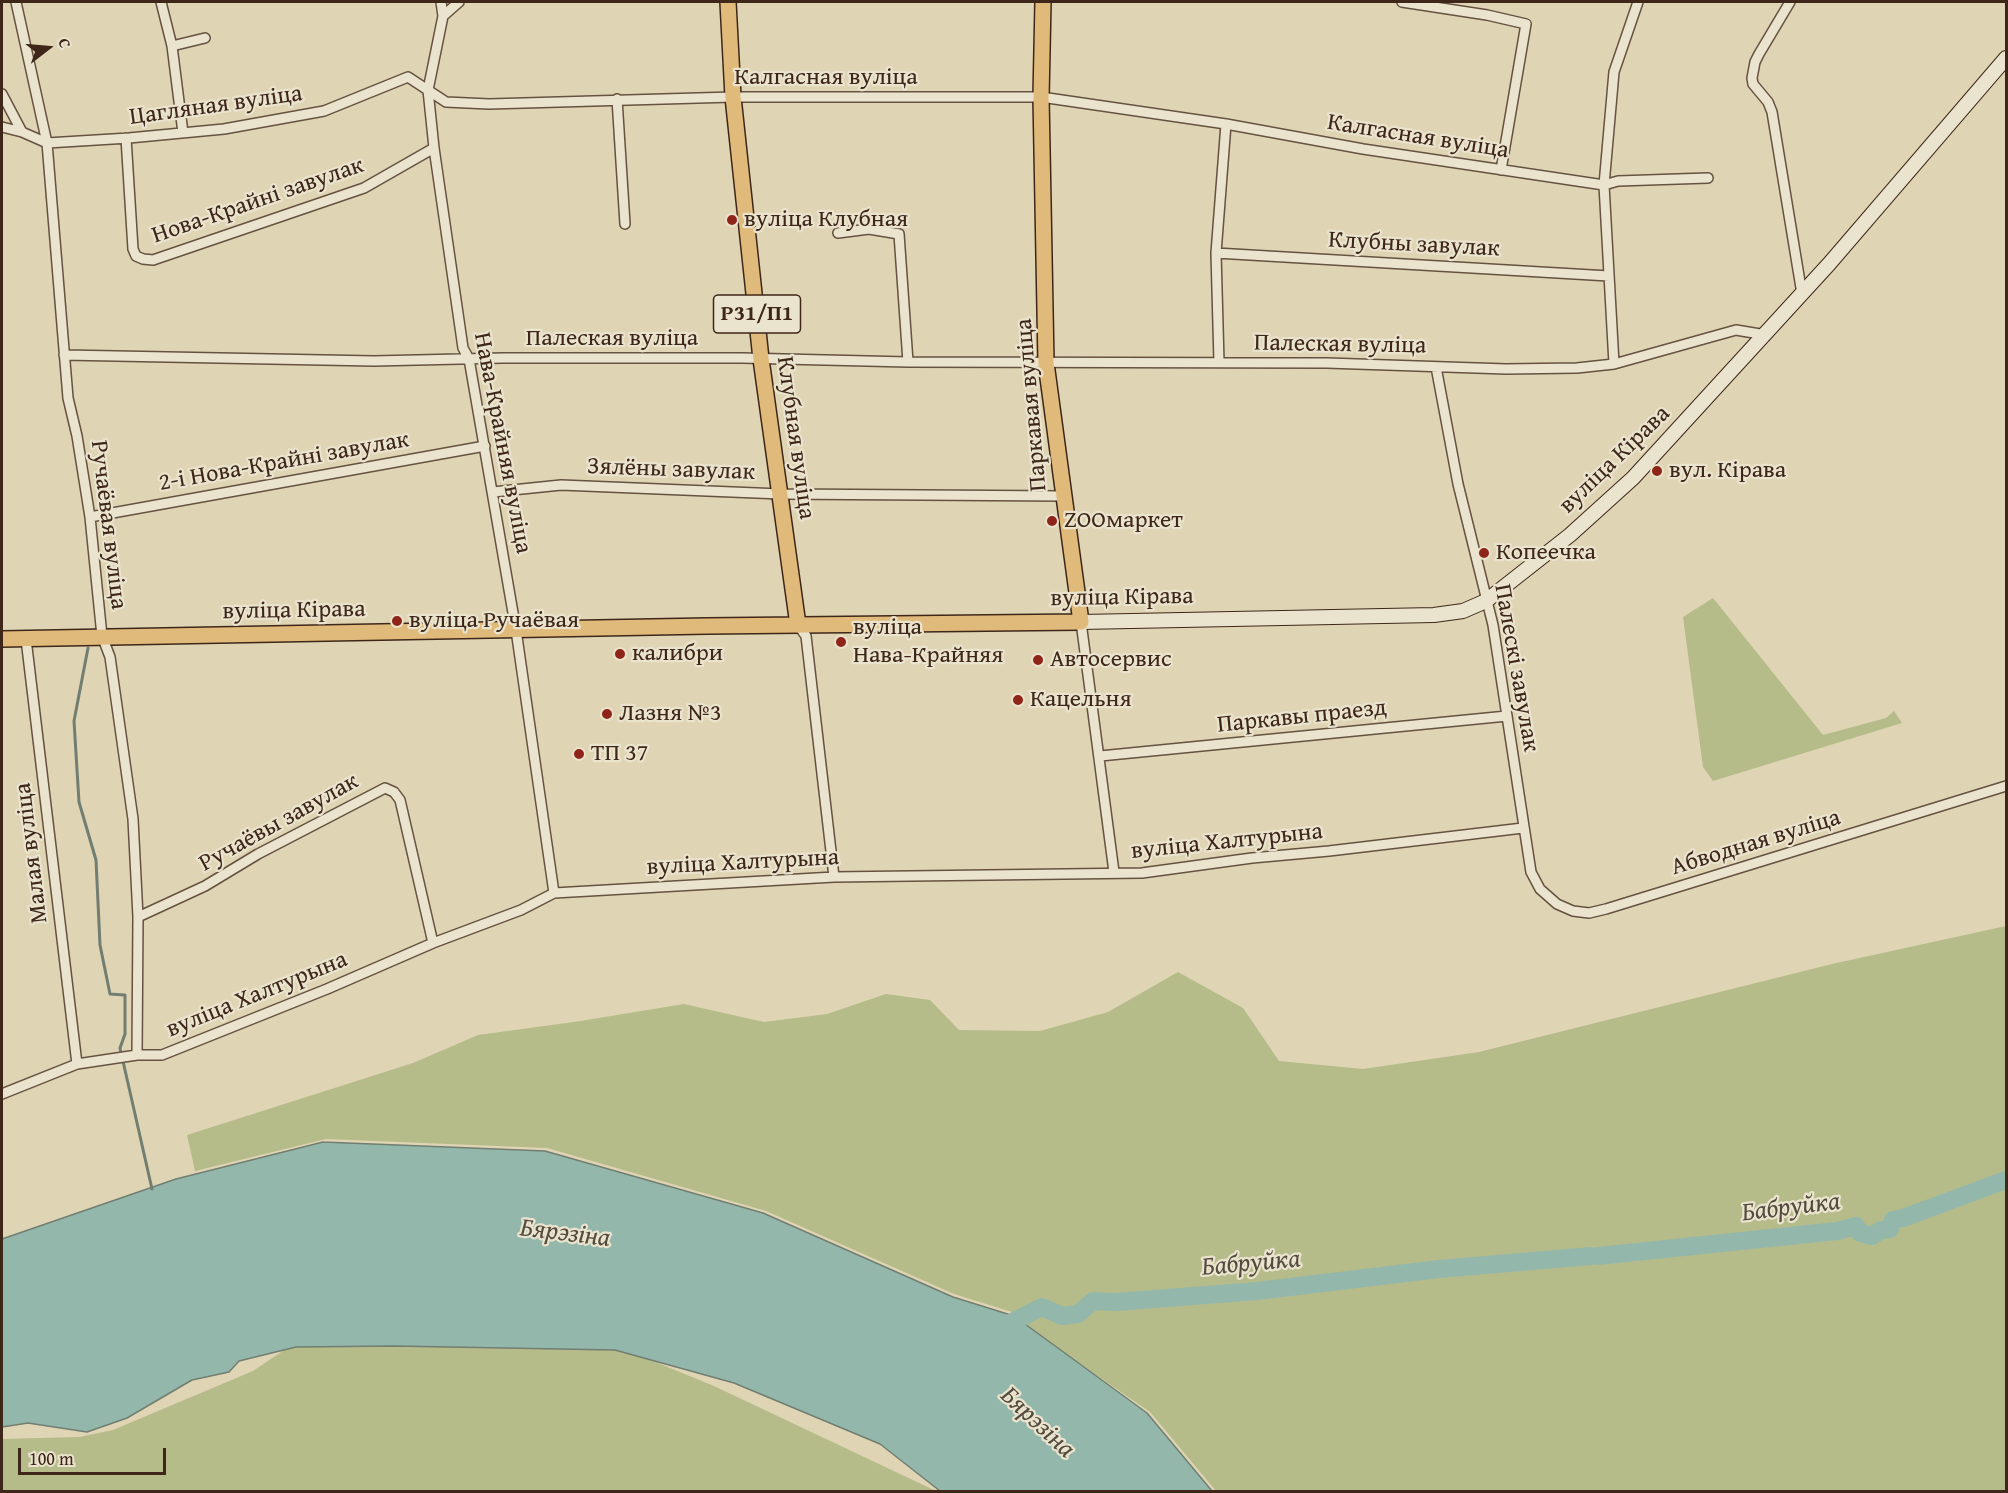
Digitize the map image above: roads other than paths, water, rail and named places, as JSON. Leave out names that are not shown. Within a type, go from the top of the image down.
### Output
[{"type":"main road","name":"Клубная вуліца","points":[[728,2],[734,97],[761,359],[798,625]]},
{"type":"main road","name":"Паркавая вуліца","points":[[1043,2],[1041,98],[1046,363],[1081,622]]},
{"type":"main road","name":"вуліца Кірава","points":[[2,639],[1081,622],[1434,615],[1463,611],[1486,601],[1570,534],[1633,478],[1803,294],[2007,58]]},
{"type":"street","name":"Ручаёвая вуліца","points":[[16,2],[47,143],[68,398],[77,436],[90,517],[102,636],[110,657],[133,819],[138,917],[133,1056]]},
{"type":"street","points":[[161,2],[172,46],[183,133]]},
{"type":"street","name":"Нава-Крайняя вуліца","points":[[441,2],[443,16],[428,90],[434,148],[463,348],[469,359],[516,630],[554,893]]},
{"type":"street","points":[[443,16],[459,2]]},
{"type":"street","points":[[1402,2],[1487,15],[1526,24],[1501,170]]},
{"type":"street","points":[[1614,364],[1604,185],[1614,72],[1638,2]]},
{"type":"street","points":[[1790,2],[1759,54],[1752,78],[1753,84],[1768,102],[1772,112],[1803,294]]},
{"type":"street","points":[[172,46],[205,38]]},
{"type":"street","name":"Цагляная вуліца","points":[[2,127],[22,132],[47,143],[126,138],[255,124],[324,111],[408,77],[428,90]]},
{"type":"street","name":"Калгасная вуліца","points":[[428,90],[446,102],[489,104],[734,97],[1041,98],[1226,124],[1363,149],[1604,185],[1618,180],[1708,178]]},
{"type":"street","points":[[2,94],[22,132]]},
{"type":"street","points":[[617,99],[625,224]]},
{"type":"street","points":[[1219,362],[1216,253],[1226,124]]},
{"type":"street","name":"Нова-Крайні завулак","points":[[126,138],[133,249],[136,256],[153,260],[364,188],[434,148]]},
{"type":"street","points":[[838,233],[868,229],[899,234],[908,362]]},
{"type":"street","name":"Клубны завулак","points":[[1216,253],[1609,276]]},
{"type":"street","name":"Палеская вуліца","points":[[64,355],[374,361],[761,359],[1046,363],[1219,362],[1577,368],[1614,364],[1736,330],[1766,335]]},
{"type":"street","name":"Палескі завулак","points":[[1436,367],[1458,484],[1493,625],[1531,872]]},
{"type":"street","name":"2-і Нова-Крайні завулак","points":[[90,517],[485,446]]},
{"type":"street","name":"Зялёны завулак","points":[[493,492],[561,485],[781,494],[1063,496]]},
{"type":"street","name":"Паркавая вуліца","points":[[1081,622],[1114,872]]},
{"type":"street","name":"Клубная вуліца","points":[[798,625],[806,636],[834,876]]},
{"type":"street","name":"Малая вуліца","points":[[26,639],[77,1064]]},
{"type":"street","name":"Паркавы праезд","points":[[1100,756],[1507,716]]},
{"type":"street","name":"Абводная вуліца","points":[[1531,872],[1540,889],[1557,904],[1573,911],[1589,913],[2007,786]]},
{"type":"street","name":"Ручаёвы завулак","points":[[138,917],[206,886],[258,854],[385,788],[394,792],[400,800],[433,943]]},
{"type":"street","name":"вуліца Халтурына","points":[[2,1094],[77,1064],[133,1056],[162,1055],[327,989],[433,943],[520,910],[554,893],[834,876],[1142,873],[1252,858],[1523,828]]},
{"type":"water","name":"Бярэзіна","points":[[323,1142],[545,1151],[763,1213],[953,1297],[1014,1316],[1147,1413],[1212,1491],[940,1491],[880,1444],[734,1383],[615,1350],[394,1346],[296,1347],[239,1361],[229,1372],[192,1380],[127,1418],[87,1432],[28,1423],[2,1427],[2,1239],[176,1179]]},
{"type":"waterway","points":[[88,648],[74,721],[79,802],[96,860],[100,945],[110,994],[125,995],[125,1034],[120,1048],[152,1189]]},
{"type":"waterway","name":"Бабруйка","points":[[1598,1256],[1837,1231],[1856,1226],[1860,1233],[1872,1236],[1881,1230],[1890,1229],[1893,1220],[2006,1180]]},
{"type":"waterway","name":"Бабруйка","points":[[996,1330],[1042,1307],[1062,1316],[1078,1314],[1093,1301],[1116,1302],[1257,1291],[1439,1269],[1591,1256]]},
{"type":"place","name":"вуліца Клубная","points":[[732,220]]},
{"type":"place","name":"вул. Кірава","points":[[1657,471]]},
{"type":"place","name":"ZOOмаркет","points":[[1052,521]]},
{"type":"place","name":"Копеечка","points":[[1484,553]]},
{"type":"place","name":"вуліца Ручаёвая","points":[[397,621]]},
{"type":"place","name":"вуліца Нава-Крайняя","points":[[841,642]]},
{"type":"place","name":"калибри","points":[[620,654]]},
{"type":"place","name":"Автосервис","points":[[1038,660]]},
{"type":"place","name":"Кацельня","points":[[1018,700]]},
{"type":"place","name":"Лазня №3","points":[[607,714]]},
{"type":"place","name":"ТП 37","points":[[579,754]]}]
